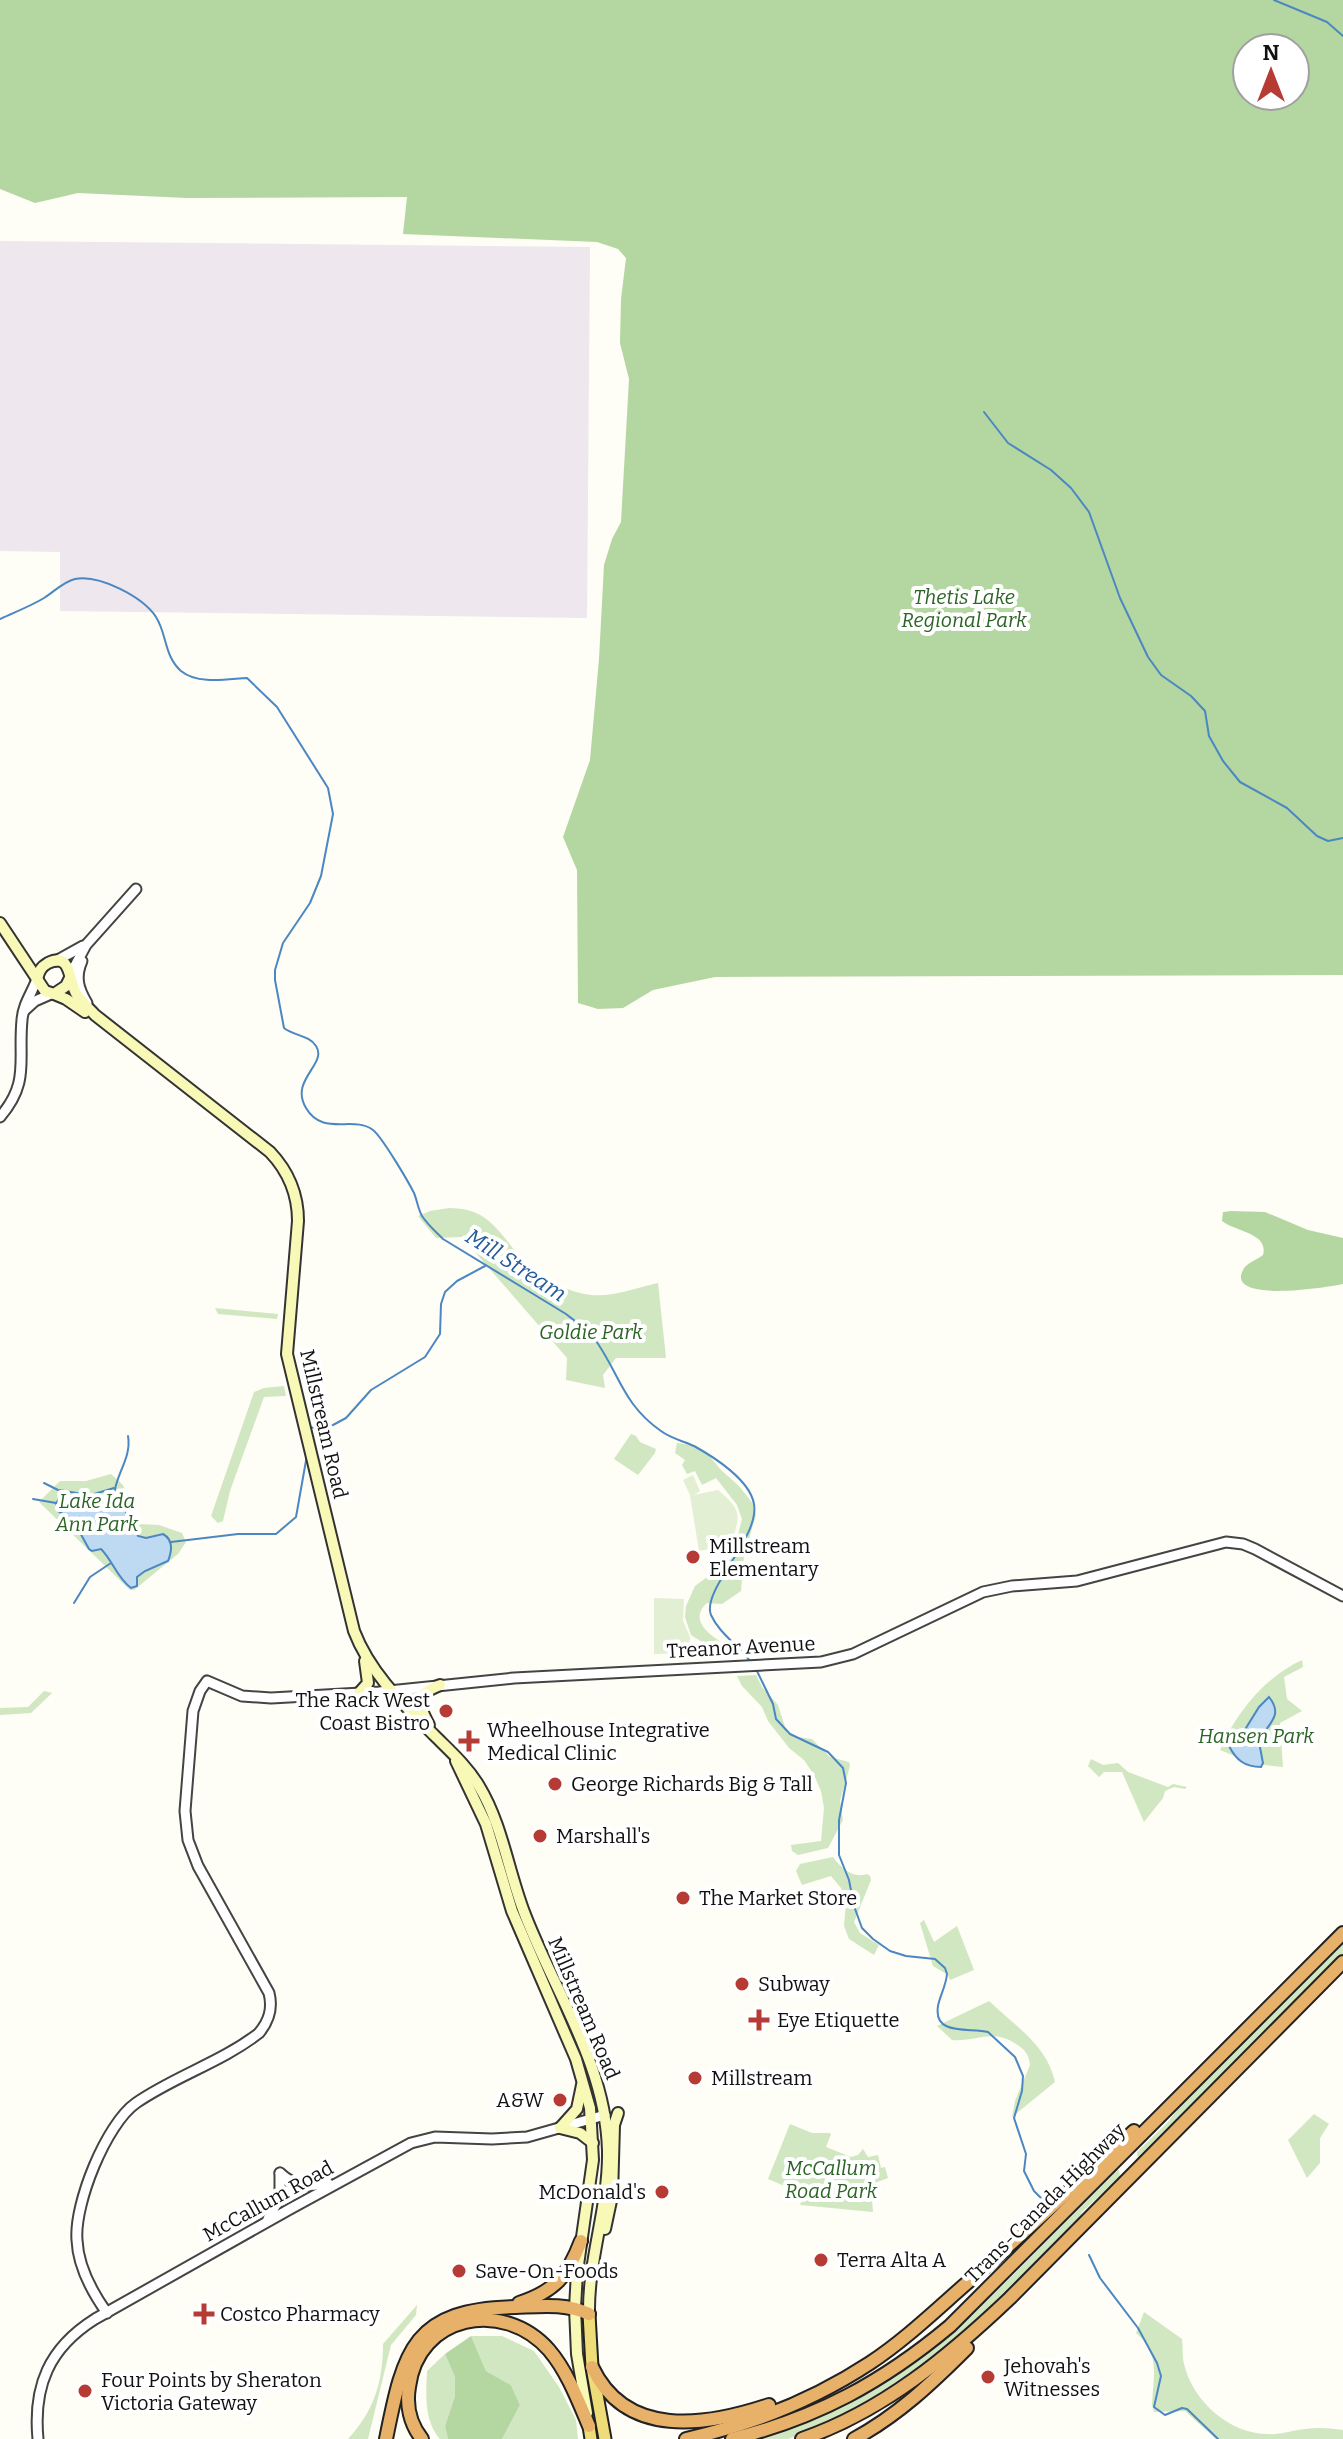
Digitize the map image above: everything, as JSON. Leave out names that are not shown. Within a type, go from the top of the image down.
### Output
[{"type":"highway","name":"Trans-Canada Highway","points":[[732,2439],[783,2424],[845,2398],[920,2351],[950,2326],[1343,1933]]},
{"type":"highway","name":"Trans-Canada Highway","points":[[802,2439],[861,2412],[930,2369],[1010,2298],[1343,1962]]},
{"type":"highway","points":[[686,2439],[787,2407],[871,2363],[1033,2224],[1190,2078],[1229,2047]]},
{"type":"highway","points":[[502,2307],[539,2296],[557,2283],[572,2266],[581,2241]]},
{"type":"highway","points":[[854,2439],[915,2398],[1000,2314],[1010,2298]]},
{"type":"highway","points":[[386,2439],[403,2364],[412,2347],[440,2321],[458,2313],[502,2307],[575,2308],[589,2314]]},
{"type":"highway","points":[[422,2439],[410,2417],[407,2396],[411,2373],[418,2356],[433,2339],[452,2325],[471,2320],[497,2320],[524,2330],[548,2349],[574,2390],[590,2432]]},
{"type":"highway","points":[[592,2367],[607,2393],[633,2411],[649,2419],[670,2423],[700,2422],[744,2414],[792,2398],[839,2377],[897,2342]]},
{"type":"main road","points":[[0,923],[42,989],[53,994],[66,986],[71,975],[67,965],[33,957],[19,950]]},
{"type":"main road","points":[[37,979],[42,968],[54,961]]},
{"type":"main road","name":"Millstream Road","points":[[71,975],[75,993],[93,1012],[270,1152],[293,1185],[298,1221],[287,1334],[289,1366],[354,1631],[363,1655],[391,1690],[469,1770],[489,1806],[524,1914],[594,2071],[605,2115],[608,2152],[606,2182],[590,2272],[589,2314],[592,2367],[605,2439]]},
{"type":"main road","name":"Millstream Road","points":[[53,994],[87,1013],[93,1012]]},
{"type":"main road","points":[[359,1693],[368,1683],[369,1674],[363,1655]]},
{"type":"main road","points":[[436,1737],[420,1707],[420,1699],[423,1692],[440,1685]]},
{"type":"main road","name":"Millstream Road","points":[[451,1752],[486,1824],[512,1911],[583,2080],[592,2119],[591,2183],[581,2241],[575,2308],[577,2354],[590,2432]]},
{"type":"main road","points":[[583,2080],[577,2109],[560,2128],[580,2133],[593,2143]]},
{"type":"main road","points":[[590,2272],[606,2226],[612,2196],[614,2125],[618,2113]]},
{"type":"street","points":[[71,975],[89,941],[136,889]]},
{"type":"street","points":[[54,961],[89,941]]},
{"type":"street","points":[[89,941],[90,947],[77,978],[93,1012]]},
{"type":"street","points":[[0,1117],[15,1096],[22,1074],[22,1021],[26,1001],[37,979]]},
{"type":"street","points":[[24,1011],[35,1001],[53,994]]},
{"type":"street","name":"Treanor Avenue","points":[[107,2313],[84,2270],[76,2230],[81,2206],[107,2136],[138,2101],[253,2038],[267,2022],[271,2008],[269,1993],[198,1866],[188,1840],[185,1811],[193,1711],[207,1681],[251,1697],[359,1693],[514,1678],[821,1662],[853,1654],[983,1592],[1077,1581],[1220,1543],[1243,1544],[1255,1549],[1343,1596]]},
{"type":"street","name":"McCallum Road","points":[[38,2439],[38,2401],[49,2365],[76,2332],[107,2313],[339,2181],[421,2140],[435,2137],[515,2139],[605,2115]]},
{"type":"street","points":[[265,2223],[280,2197],[280,2173],[287,2180],[306,2186],[339,2181]]},
{"type":"shaded area","points":[[0,241],[590,247],[587,618],[60,611],[60,552],[0,551]]},
{"type":"green space","name":"Thetis Lake Regional Park","points":[[0,0],[1343,0],[1343,975],[715,977],[653,990],[623,1008],[598,1009],[578,1003],[577,870],[563,837],[590,760],[604,565],[621,522],[629,379],[620,343],[626,258],[618,249],[597,242],[403,234],[407,197],[187,198],[78,193],[35,203],[0,189]]},
{"type":"green space","name":"Goldie Park","points":[[449,1208],[472,1212],[489,1221],[533,1268],[570,1290],[608,1295],[658,1283],[666,1358],[616,1358],[603,1375],[605,1388],[566,1380],[567,1358],[462,1237],[436,1238],[418,1216]]},
{"type":"green space","points":[[1223,1212],[1265,1212],[1308,1230],[1343,1238],[1343,1284],[1281,1291],[1249,1287],[1242,1280],[1243,1270],[1263,1255],[1264,1248],[1256,1237],[1222,1221]]},
{"type":"green space","points":[[215,1308],[278,1314],[277,1319],[218,1314]]},
{"type":"green space","points":[[284,1386],[286,1396],[264,1397],[230,1491],[223,1521],[218,1523],[211,1516],[254,1392]]},
{"type":"green space","points":[[631,1434],[656,1449],[638,1475],[614,1459]]},
{"type":"green space","points":[[677,1443],[692,1445],[707,1453],[754,1505],[756,1515],[744,1556],[741,1591],[722,1604],[707,1603],[700,1619],[710,1634],[745,1656],[727,1657],[691,1635],[685,1617],[686,1606],[695,1586],[732,1558],[742,1519],[737,1505],[716,1478],[702,1485],[695,1471],[687,1474],[682,1465],[685,1460],[675,1453]]},
{"type":"green space","name":"Lake Ida Ann Park","points":[[111,1474],[123,1485],[139,1524],[159,1525],[182,1533],[186,1542],[178,1554],[134,1590],[130,1590],[39,1502],[60,1481],[86,1481]]},
{"type":"green space","points":[[693,1475],[700,1491],[694,1495],[718,1490],[732,1503],[737,1520],[731,1545],[699,1551],[690,1495],[683,1480]]},
{"type":"green space","points":[[654,1598],[684,1599],[683,1621],[690,1637],[689,1653],[654,1654]]},
{"type":"green space","name":"Hansen Park","points":[[1302,1660],[1303,1667],[1284,1677],[1287,1699],[1302,1711],[1280,1723],[1283,1767],[1254,1764],[1220,1750],[1234,1723],[1253,1698],[1276,1676]]},
{"type":"green space","points":[[756,1675],[778,1705],[787,1733],[812,1739],[830,1757],[849,1762],[840,1801],[843,1820],[828,1848],[798,1855],[792,1851],[791,1845],[821,1841],[824,1808],[821,1791],[804,1760],[789,1748],[737,1676]]},
{"type":"green space","points":[[44,1691],[52,1693],[31,1713],[0,1715],[0,1708],[28,1707]]},
{"type":"green space","points":[[1091,1759],[1103,1765],[1118,1763],[1128,1772],[1168,1787],[1173,1784],[1187,1787],[1165,1791],[1144,1822],[1122,1772],[1104,1772],[1099,1777],[1088,1766]]},
{"type":"green space","points":[[833,1857],[848,1872],[870,1876],[854,1922],[860,1933],[879,1945],[874,1955],[849,1939],[844,1926],[846,1902],[841,1888],[831,1876],[802,1885],[796,1871],[800,1864]]},
{"type":"green space","points":[[924,1920],[934,1942],[957,1926],[974,1970],[950,1980],[948,1975],[933,1966],[920,1923]]},
{"type":"green space","points":[[1343,1943],[1343,1955],[1140,2158],[1137,2156],[1137,2152],[1168,2122],[1184,2101]]},
{"type":"green space","points":[[989,2001],[1037,2047],[1045,2057],[1055,2082],[1012,2117],[1030,2065],[1024,2050],[1000,2037],[952,2040],[937,2026]]},
{"type":"green space","points":[[1314,2114],[1329,2124],[1320,2138],[1320,2163],[1307,2178],[1288,2140]]},
{"type":"green space","name":"McCallum Road Park","points":[[790,2124],[812,2133],[831,2134],[826,2147],[851,2157],[863,2149],[868,2157],[878,2155],[881,2168],[885,2167],[888,2178],[875,2183],[873,2212],[800,2205],[804,2194],[768,2179]]},
{"type":"green space","points":[[1115,2170],[1119,2170],[1120,2177],[973,2324],[921,2369],[859,2409],[812,2430],[788,2439],[753,2439],[808,2420],[861,2396],[930,2350],[1026,2262]]},
{"type":"green space","points":[[417,2305],[416,2315],[391,2345],[368,2439],[348,2439],[364,2418],[375,2395],[383,2344]]},
{"type":"green space","points":[[1144,2312],[1182,2339],[1184,2364],[1196,2391],[1227,2422],[1254,2433],[1268,2434],[1315,2428],[1343,2430],[1343,2439],[1216,2439],[1185,2411],[1154,2412],[1152,2357],[1136,2333]]},
{"type":"green space","points":[[471,2336],[502,2336],[534,2351],[559,2387],[576,2420],[578,2439],[502,2439],[520,2405],[511,2385],[486,2371]]},
{"type":"green space","points":[[471,2336],[486,2371],[511,2385],[520,2405],[502,2439],[448,2439],[445,2426],[455,2396],[455,2377],[445,2354]]},
{"type":"green space","points":[[445,2354],[455,2377],[455,2396],[445,2426],[448,2439],[440,2439],[429,2416],[427,2371]]},
{"type":"water","points":[[114,1496],[121,1502],[138,1536],[146,1538],[163,1534],[169,1539],[171,1550],[168,1561],[145,1571],[137,1577],[137,1586],[131,1588],[101,1549],[89,1549],[73,1520],[58,1511],[56,1503],[61,1497],[94,1499]]},
{"type":"water","points":[[1269,1697],[1275,1715],[1259,1742],[1263,1763],[1261,1767],[1250,1766],[1238,1759],[1229,1746],[1241,1736]]},
{"type":"waterway","points":[[1274,0],[1327,22],[1343,36]]},
{"type":"waterway","points":[[984,412],[1008,443],[1051,470],[1071,488],[1089,512],[1120,598],[1148,657],[1161,675],[1191,696],[1205,711],[1209,736],[1240,782],[1287,808],[1317,836],[1328,841],[1343,838]]},
{"type":"waterway","name":"Mill Stream","points":[[0,619],[39,601],[71,580],[96,580],[120,589],[150,609],[160,624],[171,659],[181,671],[204,680],[247,678],[277,707],[328,788],[333,814],[321,876],[310,903],[283,943],[275,970],[284,1028],[309,1040],[318,1053],[302,1089],[306,1108],[321,1122],[356,1124],[373,1130],[414,1193],[422,1216],[443,1239],[581,1326],[594,1338],[629,1399],[648,1421],[672,1438],[711,1456],[746,1486],[754,1504],[753,1518],[710,1604],[714,1621],[750,1661]]},
{"type":"waterway","points":[[310,1428],[333,1425],[346,1418],[371,1390],[425,1357],[440,1334],[441,1304],[445,1292],[457,1281],[485,1266]]},
{"type":"waterway","points":[[114,1496],[128,1452],[128,1436]]},
{"type":"waterway","points":[[171,1542],[238,1534],[276,1534],[296,1517],[307,1455]]},
{"type":"waterway","points":[[44,1483],[58,1490],[91,1495],[114,1488]]},
{"type":"waterway","points":[[33,1499],[56,1503]]},
{"type":"waterway","points":[[74,1603],[90,1577],[111,1563]]},
{"type":"waterway","name":"Mill Stream","points":[[756,1669],[773,1704],[776,1719],[790,1734],[828,1752],[843,1768],[846,1783],[839,1820],[839,1855],[862,1928],[890,1951],[935,1959],[947,1974],[938,2006],[941,2022],[955,2029],[988,2032],[1015,2057],[1023,2076],[1014,2118],[1026,2154],[1024,2171],[1034,2191],[1044,2201]]},
{"type":"waterway","name":"Mill Stream","points":[[1089,2255],[1100,2278],[1138,2328],[1157,2363],[1161,2376],[1154,2407],[1165,2415],[1187,2409],[1218,2439]]},
{"type":"place","name":"Millstream Elementary","points":[[693,1557]]},
{"type":"place","name":"The Rack West Coast Bistro","points":[[446,1711]]},
{"type":"place","name":"Wheelhouse Integrative Medical Clinic","points":[[469,1741]]},
{"type":"place","name":"George Richards Big & Tall","points":[[555,1784]]},
{"type":"place","name":"Marshall's","points":[[540,1836]]},
{"type":"place","name":"The Market Store","points":[[683,1898]]},
{"type":"place","name":"Subway","points":[[742,1984]]},
{"type":"place","name":"Eye Etiquette","points":[[759,2020]]},
{"type":"place","name":"Millstream","points":[[695,2078]]},
{"type":"place","name":"A&W","points":[[560,2100]]},
{"type":"place","name":"McDonald's","points":[[662,2192]]},
{"type":"place","name":"Terra Alta A","points":[[821,2260]]},
{"type":"place","name":"Save-On-Foods","points":[[459,2271]]},
{"type":"place","name":"Costco Pharmacy","points":[[204,2314]]},
{"type":"place","name":"Jehovah's Witnesses","points":[[988,2377]]},
{"type":"place","name":"Four Points by Sheraton Victoria Gateway","points":[[85,2391]]}]
